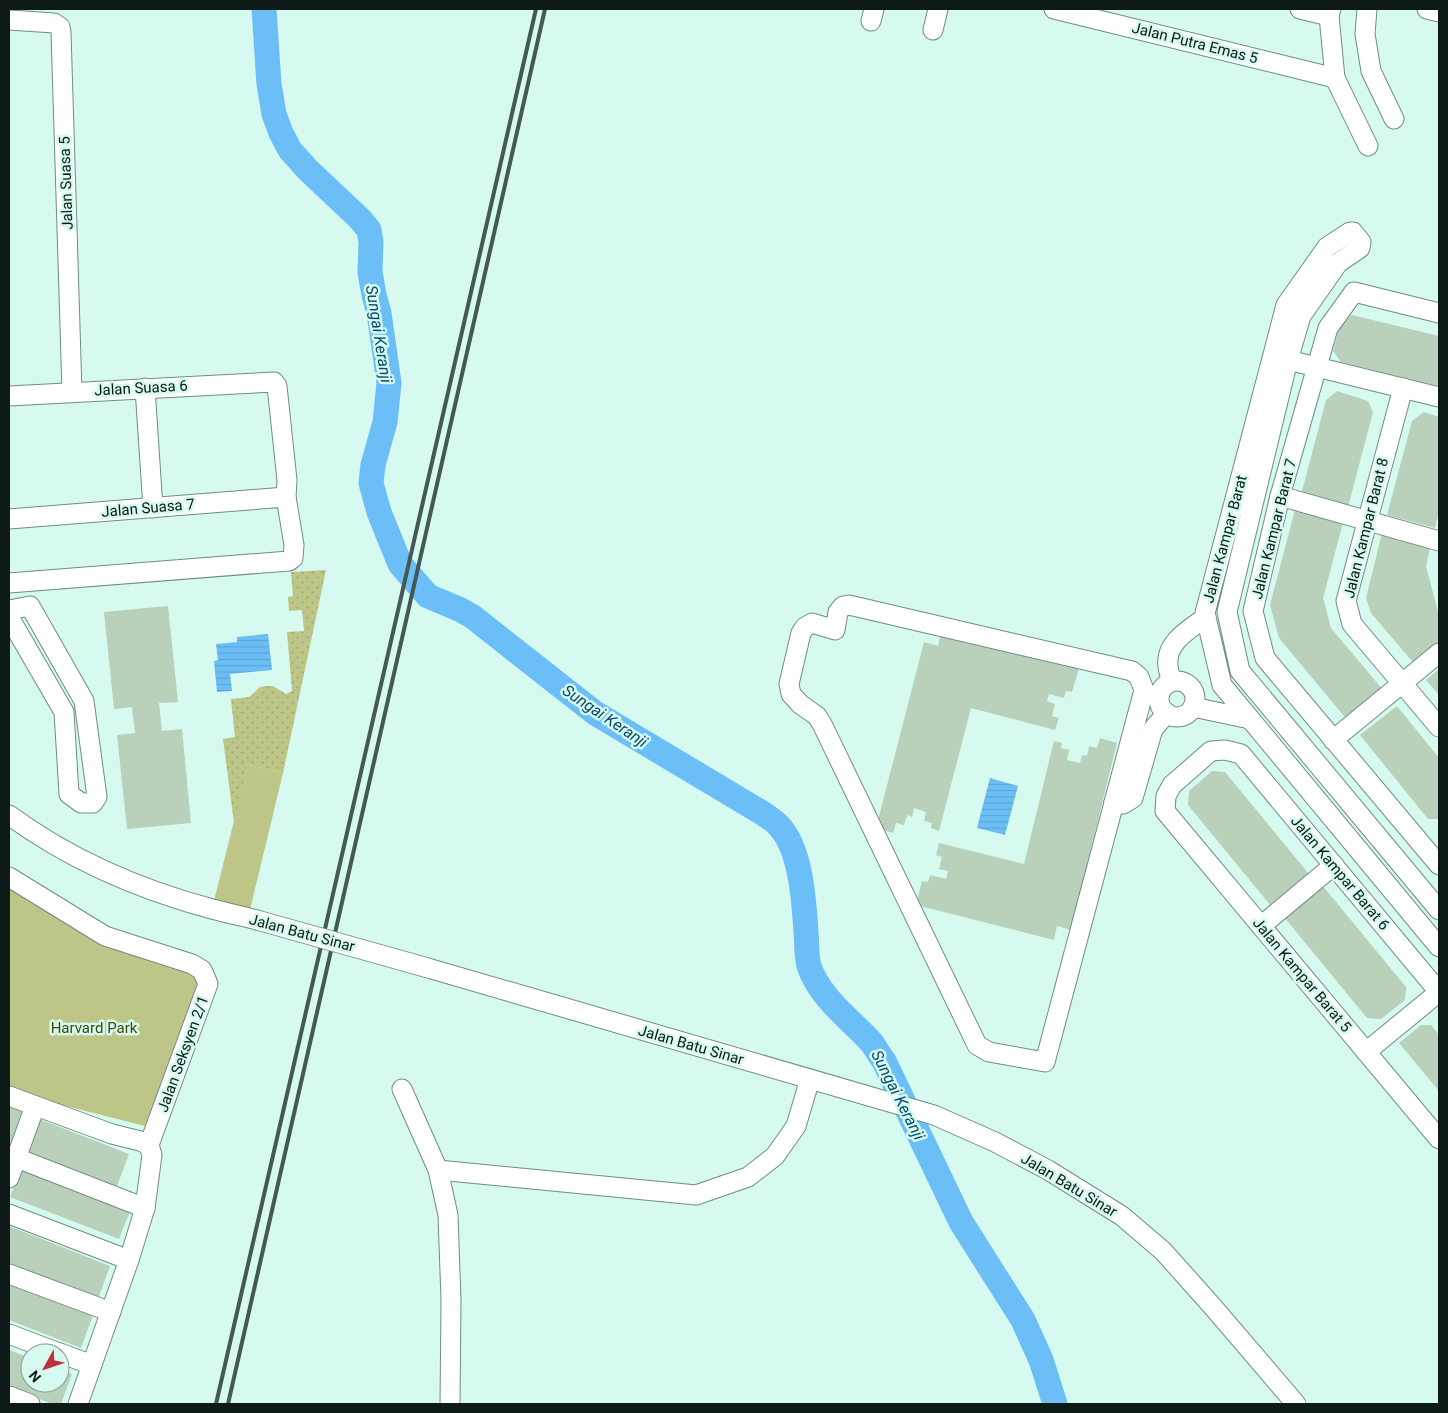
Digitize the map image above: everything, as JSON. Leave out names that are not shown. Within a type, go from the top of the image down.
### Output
[{"type":"street","points":[[933,30],[938,9]]},
{"type":"street","points":[[1300,9],[1330,12],[1335,78],[1368,146]]},
{"type":"street","points":[[1367,9],[1365,34],[1371,71],[1394,118]]},
{"type":"street","points":[[1427,9],[1439,12]]},
{"type":"street","name":"Jalan Putra Emas 5","points":[[1062,10],[1335,78]]},
{"type":"street","name":"Jalan Suasa 5","points":[[9,20],[54,23],[60,27],[61,32],[72,392]]},
{"type":"street","name":"Jalan Kampar Barat","points":[[1439,910],[1240,671],[1227,612],[1264,423],[1286,305],[1327,247],[1356,238],[1360,248],[1338,263],[1301,316],[1288,360],[1264,423],[1205,613],[1222,685],[1439,947]]},
{"type":"street","name":"Jalan Kampar Barat 7","points":[[1439,313],[1354,292],[1328,328],[1280,496],[1254,611],[1265,658],[1333,740],[1433,845],[1439,865]]},
{"type":"street","points":[[1288,360],[1439,397]]},
{"type":"street","name":"Jalan Suasa 6","points":[[9,396],[274,382],[277,386],[287,480],[286,497]]},
{"type":"street","points":[[145,388],[153,508]]},
{"type":"street","name":"Jalan Kampar Barat 8","points":[[1403,388],[1346,601],[1352,624],[1439,726]]},
{"type":"street","points":[[1280,496],[1439,541]]},
{"type":"street","points":[[9,583],[289,561],[293,558],[294,545],[286,497]]},
{"type":"street","name":"Jalan Suasa 7","points":[[9,520],[286,497]]},
{"type":"street","points":[[849,605],[1132,671],[1139,676],[1144,690],[1114,802],[1045,1062],[989,1052],[977,1045],[970,1032],[822,724],[817,716],[800,704],[791,694],[789,684],[801,633],[805,627],[812,624],[835,630],[838,612],[843,606],[849,605]]},
{"type":"street","points":[[30,606],[84,701],[98,798],[93,803],[81,802],[69,794],[64,712],[10,620],[30,606]]},
{"type":"street","points":[[1172,682],[1168,666],[1168,656],[1172,646],[1177,639],[1206,618]]},
{"type":"street","points":[[1333,740],[1439,653]]},
{"type":"street","points":[[1172,682],[1184,682],[1193,690],[1195,702],[1193,707],[1184,715],[1178,717],[1167,713],[1163,709],[1159,698],[1163,688],[1172,682]]},
{"type":"street","points":[[1193,707],[1250,719]]},
{"type":"street","points":[[1114,802],[1123,804],[1133,798],[1153,728],[1167,713]]},
{"type":"street","name":"Jalan Kampar Barat 6","points":[[1165,811],[1166,796],[1172,785],[1212,751],[1225,750],[1241,754],[1439,992]]},
{"type":"street","name":"Jalan Kampar Barat 5","points":[[1165,811],[1439,1140]]},
{"type":"street","name":"Jalan Batu Sinar","points":[[9,815],[54,844],[112,874],[151,889],[203,906],[428,968],[934,1116],[995,1142],[1048,1170],[1122,1216],[1163,1251],[1296,1404]]},
{"type":"street","points":[[1261,926],[1334,865]]},
{"type":"street","name":"Jalan Seksyen 2/1","points":[[9,877],[105,936],[192,964],[202,970],[208,984],[150,1145],[152,1155],[145,1208],[129,1260],[78,1404]]},
{"type":"street","points":[[1366,1052],[1439,992]]},
{"type":"street","points":[[438,1170],[696,1195],[748,1177],[775,1156],[796,1126],[810,1080]]},
{"type":"street","points":[[402,1089],[438,1170],[448,1215],[451,1300],[450,1404]]},
{"type":"street","points":[[9,1096],[112,1134],[150,1145]]},
{"type":"street","points":[[9,1178],[12,1156],[35,1106]]},
{"type":"street","points":[[12,1156],[145,1208]]},
{"type":"street","points":[[9,1214],[129,1260]]},
{"type":"street","points":[[9,1274],[111,1312]]},
{"type":"street","points":[[9,1334],[33,1343]]},
{"type":"street","points":[[70,1357],[92,1365]]},
{"type":"street","points":[[9,1396],[30,1404]]},
{"type":"green space","points":[[326,570],[283,773],[248,765],[234,823],[223,739],[235,737],[231,699],[249,697],[260,687],[266,686],[273,686],[286,694],[292,691],[287,632],[304,631],[302,610],[289,611],[288,597],[293,596],[291,572]]},
{"type":"green space","points":[[248,765],[283,773],[248,918],[212,909]]},
{"type":"green space","name":"Harvard Park","points":[[9,885],[191,971],[200,989],[145,1126],[38,1099],[9,1089]]},
{"type":"water","points":[[268,634],[272,670],[230,674],[232,691],[217,692],[214,661],[218,660],[216,644],[237,642],[237,637]]},
{"type":"water","points":[[990,778],[1018,786],[1005,835],[977,828]]},
{"type":"building","points":[[1352,315],[1439,336],[1439,386],[1341,362],[1333,351],[1340,324]]},
{"type":"building","points":[[1337,391],[1368,401],[1373,412],[1348,507],[1301,495],[1326,400]]},
{"type":"building","points":[[1424,412],[1439,417],[1439,511],[1435,528],[1387,515],[1412,421]]},
{"type":"building","points":[[1296,506],[1344,519],[1323,598],[1331,628],[1384,691],[1348,721],[1279,638],[1270,605]]},
{"type":"building","points":[[1383,529],[1431,542],[1426,566],[1439,616],[1439,648],[1417,667],[1371,613],[1366,598]]},
{"type":"building","points":[[168,606],[178,702],[159,703],[162,731],[182,729],[191,823],[127,829],[117,735],[135,733],[132,707],[114,709],[104,612]]},
{"type":"building","points":[[941,632],[1079,668],[1072,692],[1066,691],[1064,698],[1049,694],[1047,701],[1055,704],[1052,716],[1059,718],[1055,730],[971,708],[939,831],[931,828],[932,823],[924,821],[926,812],[914,808],[912,817],[907,815],[904,825],[896,823],[893,833],[876,828],[924,642],[938,646]]},
{"type":"building","points":[[1439,669],[1439,695],[1426,680]]},
{"type":"building","points":[[1397,706],[1439,758],[1439,819],[1428,819],[1360,735]]},
{"type":"building","points":[[1100,738],[1117,743],[1071,930],[1057,926],[1054,940],[916,905],[922,881],[928,882],[930,875],[946,879],[948,871],[939,869],[942,857],[936,855],[939,843],[1024,864],[1054,741],[1062,743],[1061,748],[1069,750],[1067,760],[1080,763],[1082,755],[1087,756],[1089,746],[1097,748]]},
{"type":"building","points":[[1212,771],[1225,772],[1309,874],[1271,906],[1188,805],[1189,791]]},
{"type":"building","points":[[1322,885],[1406,987],[1405,1000],[1381,1019],[1367,1018],[1284,917]]},
{"type":"building","points":[[1421,1025],[1431,1025],[1439,1035],[1439,1091],[1399,1043]]},
{"type":"building","points":[[9,1106],[28,1114],[15,1148],[9,1146]]},
{"type":"building","points":[[39,1119],[129,1154],[117,1186],[27,1151]]},
{"type":"building","points":[[23,1163],[132,1206],[119,1239],[10,1197]]},
{"type":"building","points":[[9,1226],[110,1266],[98,1299],[9,1264]]},
{"type":"building","points":[[9,1282],[93,1315],[81,1348],[9,1320]]},
{"type":"building","points":[[9,1350],[20,1354],[20,1391],[9,1387]]},
{"type":"building","points":[[24,1393],[65,1393],[61,1404],[52,1404]]},
{"type":"waterway","name":"Sungai Keranji","points":[[264,9],[269,84],[274,114],[281,133],[290,150],[308,170],[360,219],[369,230],[371,242],[370,272],[379,313],[389,383],[385,422],[373,465],[371,483],[379,512],[400,564],[428,596],[473,617],[595,713],[764,814],[779,826],[786,836],[797,861],[804,906],[807,958],[814,977],[828,998],[871,1042],[884,1061],[961,1222],[1023,1320],[1041,1360],[1055,1404]]},
{"type":"railway","points":[[216,1404],[536,9]]},
{"type":"railway","points":[[228,1404],[545,9]]}]
